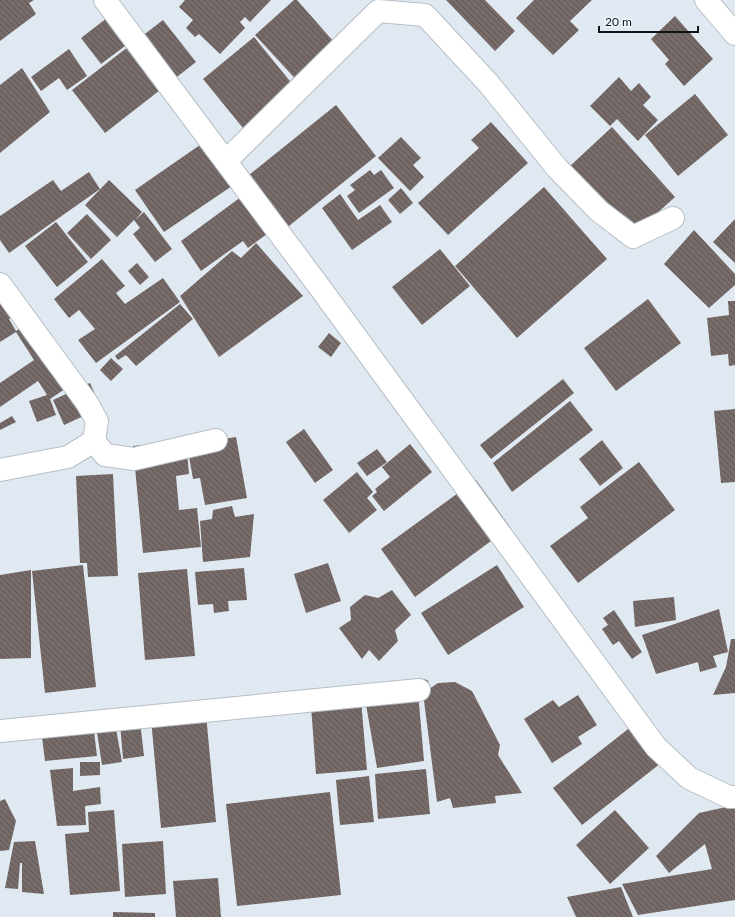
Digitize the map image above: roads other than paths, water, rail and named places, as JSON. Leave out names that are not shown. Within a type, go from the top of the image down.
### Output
[{"type":"street","points":[[105,0],[326,295],[656,747],[689,778],[729,797],[735,797]]},
{"type":"street","points":[[706,0],[735,34]]},
{"type":"street","points":[[226,161],[378,11],[425,15],[489,84],[557,168],[599,211],[634,237],[673,218]]},
{"type":"street","points":[[0,284],[87,403],[97,421],[94,441],[105,455],[134,459],[216,440]]},
{"type":"street","points":[[0,470],[68,457],[94,441]]},
{"type":"street","points":[[0,731],[419,690]]}]
